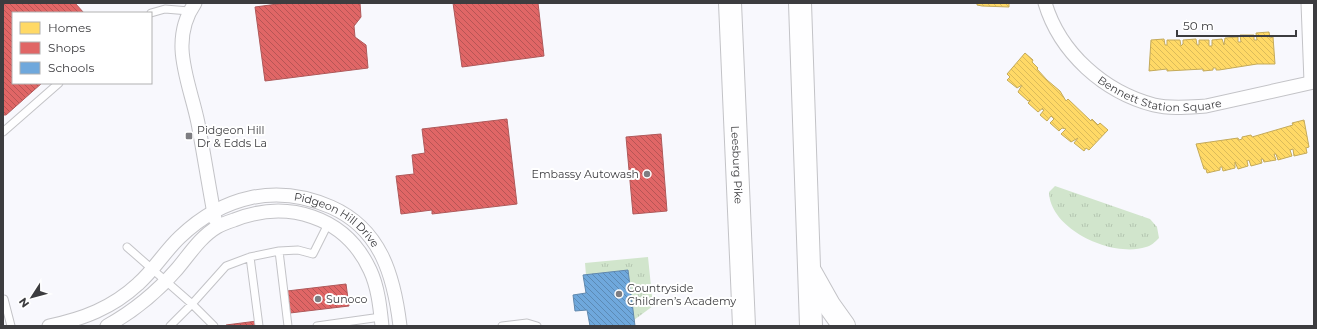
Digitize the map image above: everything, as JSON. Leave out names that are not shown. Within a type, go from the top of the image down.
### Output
[{"type":"highway","name":"Leesburg Pike","points":[[730,3],[744,326]]},
{"type":"highway","points":[[800,3],[811,326]]},
{"type":"highway","points":[[728,326],[742,271]]},
{"type":"highway","points":[[809,271],[829,305],[844,326]]},
{"type":"street","name":"Bennett Station Square","points":[[1045,3],[1055,31],[1065,45],[1085,67],[1111,86],[1131,97],[1155,105],[1189,107],[1206,106],[1313,82]]},
{"type":"street","points":[[1308,3],[1313,82]]},
{"type":"street","points":[[192,7],[182,37],[182,65],[197,121],[217,227]]},
{"type":"street","name":"Pidgeon Hill Drive","points":[[49,326],[74,320],[105,308],[138,284],[180,238],[214,212],[242,199],[280,194],[298,196],[317,201],[336,209],[363,229],[376,243],[386,261],[394,290],[400,326]]},
{"type":"street","name":"Pidgeon Hill Drive","points":[[107,326],[143,303],[166,282],[198,244],[217,227],[248,215],[270,211],[291,211],[328,224],[351,243],[360,253],[370,270],[376,287],[382,321]]},
{"type":"lane","points":[[152,13],[165,9],[192,7]]},
{"type":"lane","points":[[3,132],[58,84]]},
{"type":"lane","points":[[170,326],[226,266],[250,257],[278,251],[298,250],[313,254],[328,224]]},
{"type":"lane","points":[[127,247],[192,304],[214,326]]},
{"type":"lane","points":[[278,251],[288,326]]},
{"type":"lane","points":[[250,257],[259,326]]},
{"type":"lane","points":[[4,299],[11,326]]},
{"type":"lane","points":[[317,326],[382,321]]},
{"type":"lane","points":[[502,326],[527,323],[537,326]]},
{"type":"green space","points":[[1055,186],[1150,219],[1157,227],[1159,238],[1153,244],[1132,249],[1117,248],[1086,238],[1071,229],[1060,218],[1052,206],[1049,192]]},
{"type":"green space","points":[[648,257],[653,306],[634,320],[628,270],[586,275],[585,263]]},
{"type":"building: Homes","points":[[977,3],[1009,3],[1009,7],[982,6],[977,5]]},
{"type":"building: Homes","points":[[1269,32],[1270,38],[1273,37],[1275,64],[1257,64],[1219,70],[1213,68],[1213,70],[1203,71],[1203,69],[1167,71],[1167,69],[1149,71],[1151,40],[1164,39],[1165,45],[1167,45],[1167,40],[1180,40],[1181,46],[1183,44],[1183,40],[1196,39],[1197,45],[1199,45],[1199,40],[1209,40],[1209,46],[1212,46],[1212,40],[1222,39],[1224,45],[1225,38],[1238,37],[1238,42],[1241,42],[1240,35],[1254,35],[1254,40],[1257,40],[1256,33]]},
{"type":"building: Homes","points":[[1025,53],[1033,60],[1032,62],[1047,80],[1060,91],[1066,101],[1068,99],[1091,121],[1092,119],[1098,125],[1100,123],[1108,130],[1089,150],[1086,148],[1084,151],[1074,143],[1078,138],[1071,142],[1061,134],[1066,129],[1062,128],[1059,131],[1050,123],[1054,119],[1051,116],[1047,121],[1040,115],[1044,110],[1042,109],[1043,108],[1038,112],[1028,103],[1031,100],[1028,101],[1018,92],[1022,85],[1017,88],[1007,80],[1010,77],[1007,74]]},
{"type":"building: Homes","points":[[1304,120],[1309,147],[1306,148],[1307,153],[1294,156],[1293,149],[1290,150],[1292,156],[1278,160],[1276,154],[1274,154],[1276,160],[1264,162],[1263,159],[1261,159],[1262,163],[1251,166],[1249,160],[1247,161],[1248,166],[1238,169],[1235,162],[1235,168],[1223,171],[1222,167],[1220,167],[1220,170],[1207,173],[1206,169],[1204,169],[1196,144],[1238,138],[1239,140],[1242,139],[1242,137],[1251,135],[1252,137],[1293,125],[1292,123]]},
{"type":"building: Shops","points":[[3,3],[75,3],[83,12],[12,12],[12,84],[41,84],[6,115],[3,115]]},
{"type":"building: Shops","points":[[285,3],[360,3],[361,17],[354,26],[355,37],[366,45],[368,68],[265,81],[255,7]]},
{"type":"building: Shops","points":[[453,3],[538,3],[544,56],[462,67]]},
{"type":"building: Shops","points":[[507,119],[517,204],[432,214],[432,210],[401,214],[396,176],[414,174],[412,155],[425,153],[422,129]]},
{"type":"building: Shops","name":"Embassy Autowash","points":[[661,134],[667,211],[633,214],[626,137]]},
{"type":"building: Shops","name":"Sunoco","points":[[346,284],[349,306],[290,313],[287,291]]},
{"type":"building: Shops","points":[[257,321],[257,326],[226,326],[226,325]]},
{"type":"building: Schools","name":"Countryside Children’s Academy","points":[[628,270],[635,326],[590,326],[587,310],[575,311],[573,295],[586,293],[583,275]]},
{"type":"place","name":"Pidgeon Hill Dr & Edds La","points":[[189,136]]},
{"type":"place","name":"Embassy Autowash","points":[[647,174]]},
{"type":"place","name":"Countryside Children’s Academy","points":[[619,294]]},
{"type":"place","name":"Sunoco","points":[[318,299]]}]
